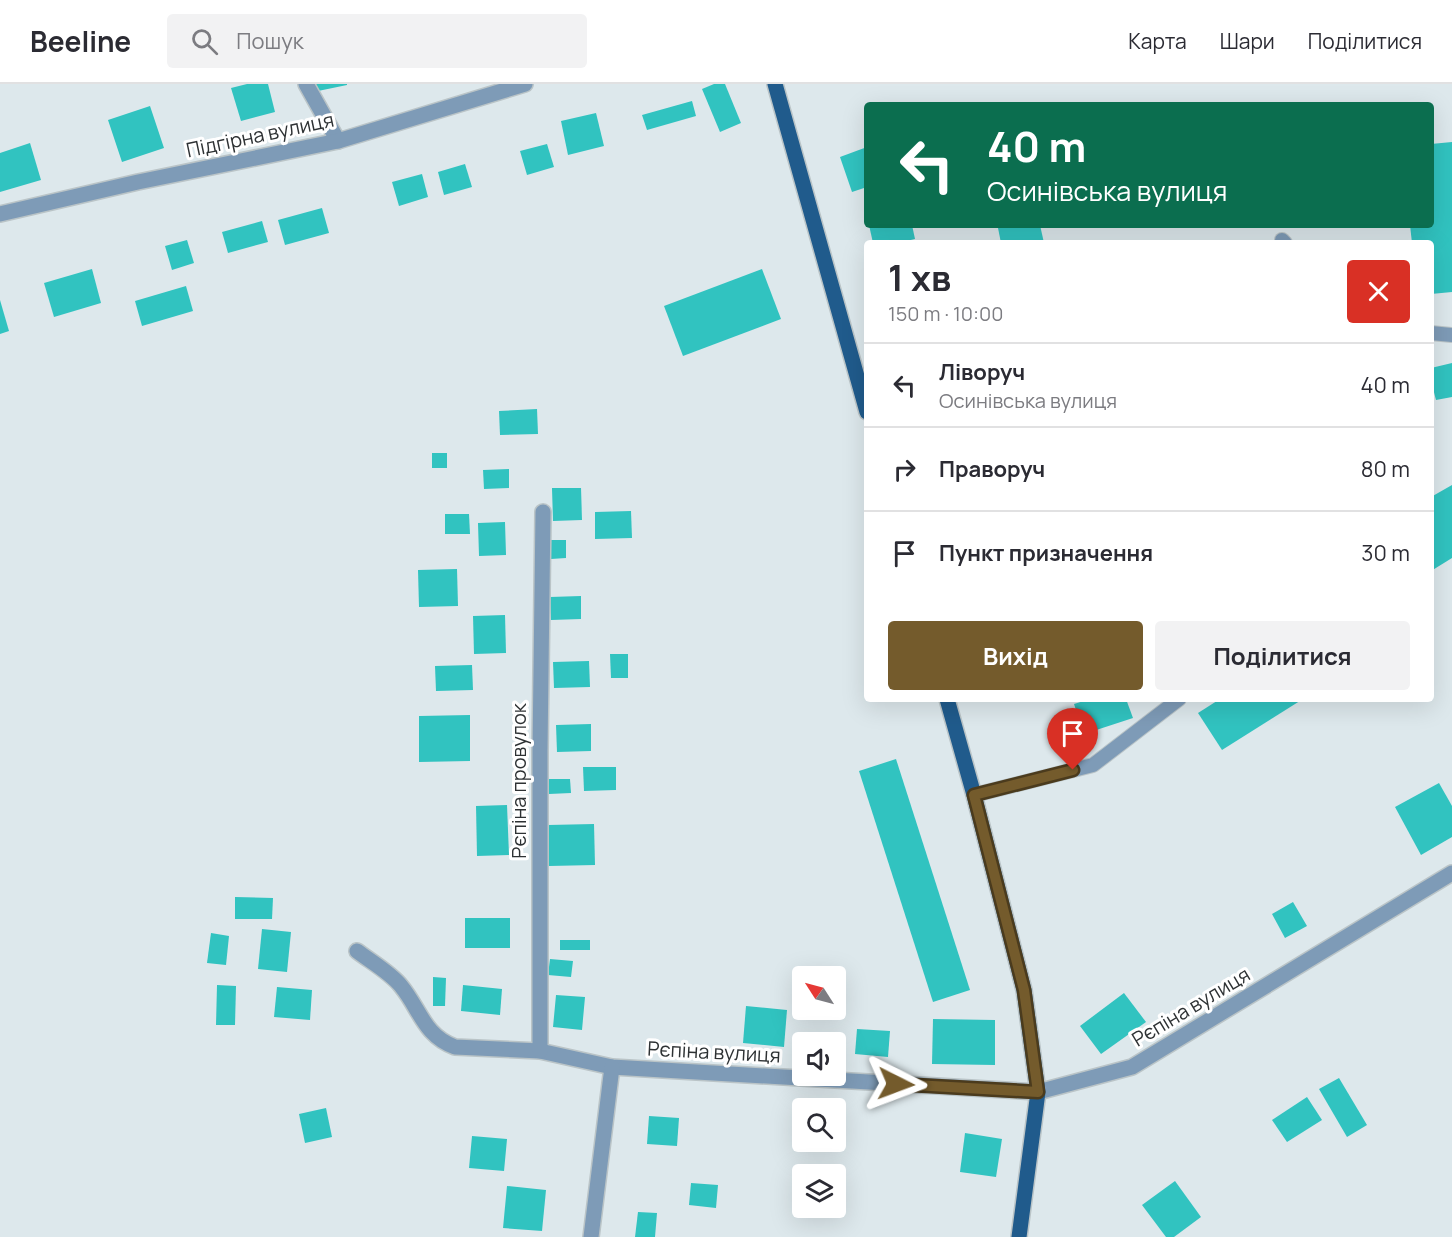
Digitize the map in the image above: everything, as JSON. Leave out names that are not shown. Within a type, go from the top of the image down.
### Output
[{"type":"main road","points":[[775,84],[864,401]]},
{"type":"main road","points":[[948,702],[1024,990],[1038,1092],[1019,1237]]},
{"type":"street","points":[[306,84],[338,141]]},
{"type":"street","name":"Підгірна вулиця","points":[[0,214],[138,182],[338,141],[525,84]]},
{"type":"street","name":"Рєпіна провулок","points":[[540,1051],[543,512]]},
{"type":"street","name":"Рєпіна вулиця","points":[[357,951],[400,985],[423,1022],[442,1043],[455,1047],[540,1051],[612,1067],[1038,1092],[1132,1067],[1452,873]]},
{"type":"street","points":[[591,1237],[612,1067]]},
{"type":"lane","points":[[1434,333],[1452,335]]},
{"type":"lane","points":[[974,795],[1093,765],[1175,702]]},
{"type":"building","points":[[247,84],[268,84],[275,112],[241,121],[231,88]]},
{"type":"building","points":[[316,84],[347,84],[347,85],[318,91]]},
{"type":"building","points":[[714,84],[725,84],[741,123],[720,132],[702,89]]},
{"type":"building","points":[[692,101],[696,116],[647,130],[642,115]]},
{"type":"building","points":[[150,106],[164,148],[122,162],[108,120]]},
{"type":"building","points":[[596,113],[604,146],[568,155],[561,121]]},
{"type":"building","points":[[1452,142],[1452,292],[1434,294],[1434,240],[1412,240],[1410,228],[1434,228],[1434,144]]},
{"type":"building","points":[[30,143],[41,180],[0,192],[0,153]]},
{"type":"building","points":[[547,144],[554,167],[527,175],[520,151]]},
{"type":"building","points":[[864,148],[864,188],[852,192],[840,157]]},
{"type":"building","points":[[465,164],[472,187],[444,195],[438,172]]},
{"type":"building","points":[[422,174],[428,197],[399,206],[392,182]]},
{"type":"building","points":[[322,208],[329,233],[285,245],[278,220]]},
{"type":"building","points":[[262,221],[268,242],[228,253],[222,232]]},
{"type":"building","points":[[870,228],[913,228],[915,239],[911,240],[872,240]]},
{"type":"building","points":[[998,228],[1041,228],[1043,240],[1000,240]]},
{"type":"building","points":[[187,240],[194,263],[172,270],[165,246]]},
{"type":"building","points":[[92,269],[101,303],[54,317],[44,283]]},
{"type":"building","points":[[762,269],[781,319],[683,356],[664,306]]},
{"type":"building","points":[[186,286],[193,311],[142,326],[135,301]]},
{"type":"building","points":[[0,300],[9,331],[0,334]]},
{"type":"building","points":[[1452,363],[1452,397],[1436,400],[1434,367]]},
{"type":"building","points":[[537,409],[538,434],[500,435],[499,411]]},
{"type":"building","points":[[432,453],[447,453],[447,468],[432,468]]},
{"type":"building","points":[[509,469],[509,488],[484,489],[483,470]]},
{"type":"building","points":[[1452,485],[1452,558],[1434,569],[1434,495]]},
{"type":"building","points":[[552,488],[581,488],[582,520],[553,521]]},
{"type":"building","points":[[631,511],[632,538],[595,539],[595,512]]},
{"type":"building","points":[[445,514],[469,514],[470,534],[445,534]]},
{"type":"building","points":[[505,522],[506,555],[479,556],[478,523]]},
{"type":"building","points":[[550,540],[566,540],[566,558],[551,559]]},
{"type":"building","points":[[457,569],[458,606],[419,607],[418,570]]},
{"type":"building","points":[[581,596],[581,619],[551,620],[550,597]]},
{"type":"building","points":[[505,615],[506,653],[474,654],[473,616]]},
{"type":"building","points":[[610,654],[628,654],[628,678],[611,678]]},
{"type":"building","points":[[589,661],[590,687],[554,688],[553,662]]},
{"type":"building","points":[[472,665],[473,690],[436,691],[435,666]]},
{"type":"building","points":[[1127,702],[1133,718],[1084,734],[1074,704]]},
{"type":"building","points":[[1215,702],[1298,702],[1222,750],[1198,713]]},
{"type":"building","points":[[470,715],[470,761],[419,762],[419,716]]},
{"type":"building","points":[[591,724],[591,751],[557,752],[556,725]]},
{"type":"building","points":[[896,759],[970,990],[933,1002],[859,771]]},
{"type":"building","points":[[583,767],[616,767],[616,790],[584,791]]},
{"type":"building","points":[[549,779],[570,779],[571,793],[549,794]]},
{"type":"building","points":[[1439,783],[1452,806],[1452,837],[1421,855],[1395,807]]},
{"type":"building","points":[[507,805],[509,855],[477,856],[476,806]]},
{"type":"building","points":[[594,824],[595,865],[549,866],[548,825]]},
{"type":"building","points":[[235,897],[273,898],[272,919],[235,919]]},
{"type":"building","points":[[1293,902],[1307,926],[1285,938],[1272,914]]},
{"type":"building","points":[[465,918],[510,918],[510,948],[465,948]]},
{"type":"building","points":[[262,929],[291,932],[287,972],[258,969]]},
{"type":"building","points":[[211,933],[229,936],[226,965],[207,963]]},
{"type":"building","points":[[560,940],[590,940],[590,950],[560,950]]},
{"type":"building","points":[[550,959],[573,961],[571,977],[548,975]]},
{"type":"building","points":[[433,977],[446,978],[445,1006],[433,1006]]},
{"type":"building","points":[[217,985],[236,986],[235,1025],[216,1025]]},
{"type":"building","points":[[463,985],[502,989],[500,1015],[461,1011]]},
{"type":"building","points":[[277,987],[312,990],[310,1020],[274,1017]]},
{"type":"building","points":[[1124,993],[1146,1022],[1101,1054],[1080,1026]]},
{"type":"building","points":[[556,995],[585,997],[582,1030],[553,1027]]},
{"type":"building","points":[[746,1006],[787,1010],[784,1047],[743,1043]]},
{"type":"building","points":[[933,1019],[995,1020],[995,1065],[932,1064]]},
{"type":"building","points":[[857,1029],[890,1031],[888,1057],[855,1054]]},
{"type":"building","points":[[1339,1078],[1367,1125],[1347,1137],[1319,1089]]},
{"type":"building","points":[[1307,1097],[1322,1120],[1287,1142],[1272,1120]]},
{"type":"building","points":[[326,1108],[332,1137],[305,1143],[299,1114]]},
{"type":"building","points":[[649,1116],[679,1118],[677,1146],[647,1144]]},
{"type":"building","points":[[965,1133],[1002,1139],[996,1177],[960,1172]]},
{"type":"building","points":[[472,1136],[507,1139],[504,1171],[469,1168]]},
{"type":"building","points":[[1175,1181],[1201,1217],[1174,1237],[1166,1237],[1142,1205]]},
{"type":"building","points":[[691,1183],[718,1185],[716,1208],[689,1205]]},
{"type":"building","points":[[507,1186],[546,1190],[542,1231],[503,1228]]},
{"type":"building","points":[[638,1212],[657,1213],[655,1237],[635,1237]]},
{"type":"route","points":[[896,1084],[1038,1092],[1024,990],[974,795],[1073,770]]}]
